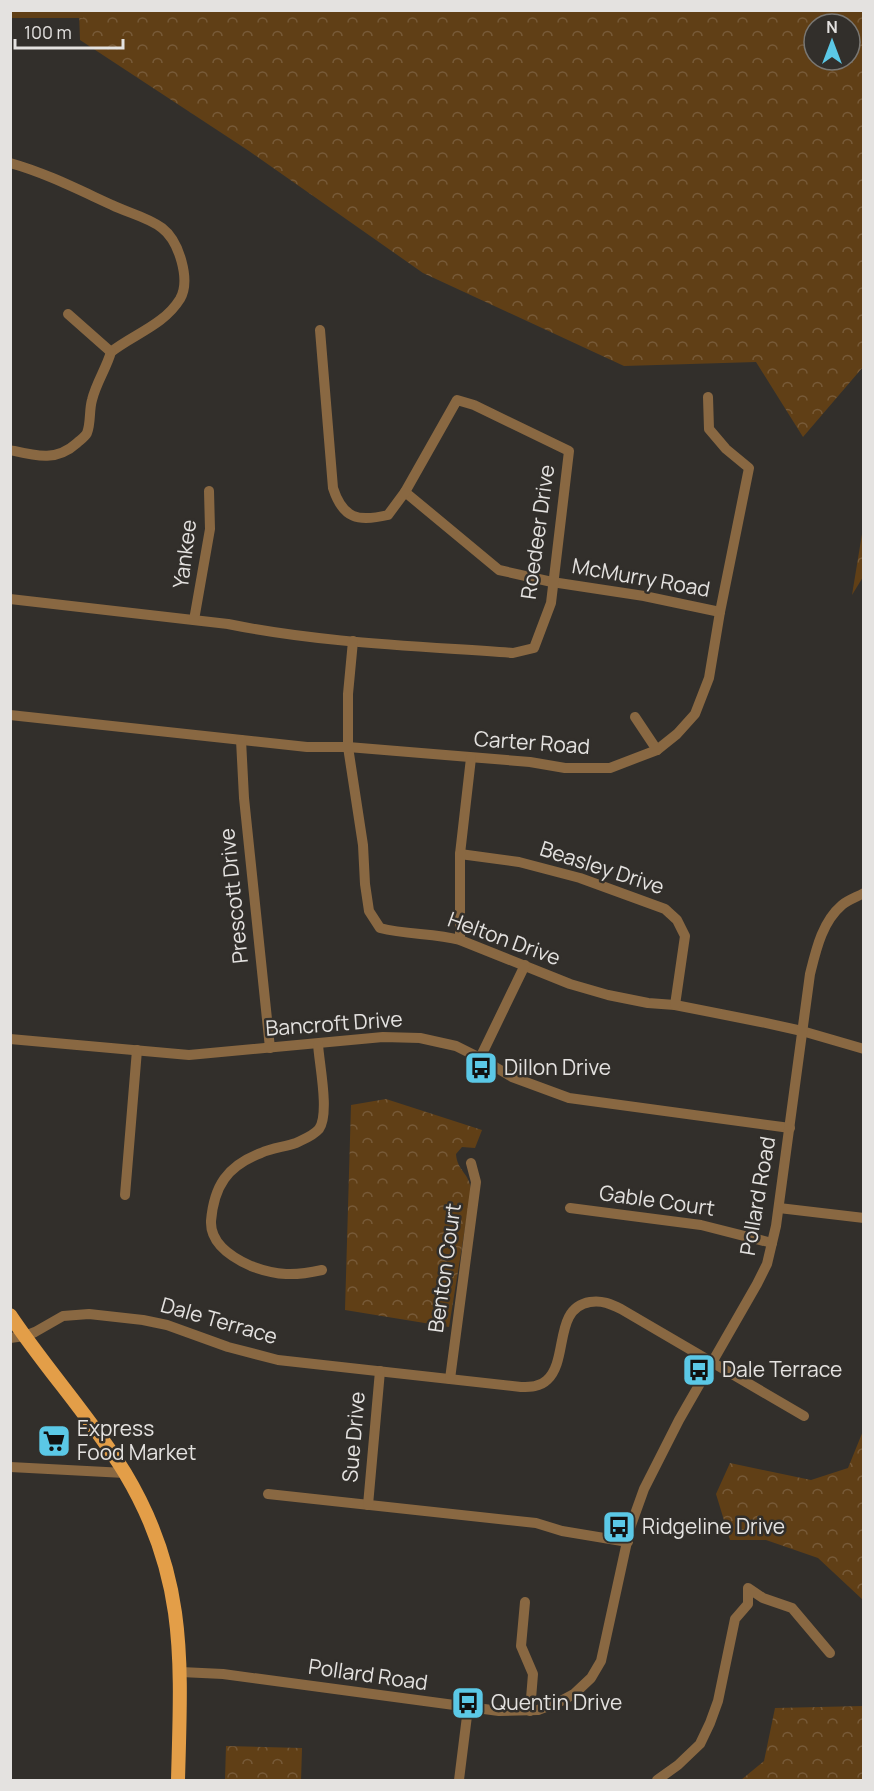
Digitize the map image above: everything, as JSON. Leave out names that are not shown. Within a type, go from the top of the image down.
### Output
[{"type":"main road","points":[[10,1315],[125,1473],[160,1544],[169,1574],[179,1634],[181,1672],[178,1780]]},
{"type":"street","points":[[10,163],[53,178],[163,228],[178,247],[184,275],[181,298],[155,325],[111,352],[91,402],[86,434],[73,447],[56,457],[10,450]]},
{"type":"street","points":[[68,314],[111,352]]},
{"type":"street","name":"Roedeer Drive","points":[[10,599],[353,641],[513,653],[534,648],[551,603],[569,451],[474,405],[457,400],[405,492],[388,515],[368,519],[349,514],[338,503],[333,488],[320,330]]},
{"type":"street","name":"Carter Road","points":[[10,715],[306,747],[348,747],[530,762],[565,768],[610,768],[657,750],[677,734],[695,714],[709,678],[749,468],[726,449],[709,429],[708,397]]},
{"type":"street","name":"Yankee","points":[[194,620],[210,529],[209,491]]},
{"type":"street","name":"McMurry Road","points":[[405,492],[499,570],[552,582],[644,596],[720,612]]},
{"type":"street","name":"Helton Drive","points":[[353,641],[348,694],[348,747],[363,845],[369,911],[380,928],[396,932],[441,934],[570,984],[608,995],[648,1003],[675,1005],[802,1031],[864,1049]]},
{"type":"street","points":[[635,717],[657,750]]},
{"type":"street","name":"Prescott Drive","points":[[241,740],[244,798],[270,1048]]},
{"type":"street","points":[[460,940],[460,854],[471,758]]},
{"type":"street","name":"Beasley Drive","points":[[460,854],[519,862],[580,878],[665,909],[677,920],[685,936],[675,1005]]},
{"type":"street","name":"Pollard Road","points":[[181,1672],[223,1674],[499,1712],[530,1711],[546,1707],[568,1698],[587,1682],[597,1670],[605,1644],[634,1515],[644,1489],[767,1264],[779,1208],[810,974],[817,945],[827,923],[842,905],[864,893]]},
{"type":"street","points":[[480,1058],[525,965]]},
{"type":"street","name":"Bancroft Drive","points":[[10,1039],[201,1054],[409,1037],[456,1046],[512,1077],[569,1098],[790,1128]]},
{"type":"street","points":[[318,1044],[323,1092],[323,1115],[320,1128],[309,1137],[287,1146],[262,1152],[237,1164],[224,1179],[213,1201],[211,1226],[218,1244],[234,1259],[254,1267],[276,1274],[298,1275],[322,1270]]},
{"type":"street","points":[[125,1195],[137,1050]]},
{"type":"street","name":"Benton Court","points":[[450,1379],[476,1182],[471,1163]]},
{"type":"street","name":"Gable Court","points":[[570,1208],[701,1225],[772,1243]]},
{"type":"street","points":[[779,1208],[864,1218]]},
{"type":"street","name":"Dale Terrace","points":[[10,1338],[25,1336],[63,1316],[89,1314],[161,1323],[228,1347],[278,1360],[521,1387],[547,1381],[555,1369],[572,1312],[585,1303],[600,1301],[614,1305],[712,1361]]},
{"type":"street","points":[[712,1361],[804,1416]]},
{"type":"street","name":"Sue Drive","points":[[368,1505],[380,1371]]},
{"type":"street","points":[[10,1467],[125,1473]]},
{"type":"street","points":[[268,1494],[536,1523],[562,1531],[628,1542]]},
{"type":"street","points":[[657,1780],[678,1765],[700,1744],[718,1701],[735,1619],[748,1604],[748,1588],[763,1598],[792,1608],[830,1653]]},
{"type":"street","points":[[525,1602],[521,1646],[533,1674],[530,1711]]},
{"type":"street","points":[[459,1780],[468,1708]]},
{"type":"green space","points":[[10,11],[83,11],[83,18],[11,18]]},
{"type":"green space","points":[[79,11],[863,11],[863,367],[803,437],[756,362],[624,366],[423,273],[249,151],[80,40]]},
{"type":"green space","points":[[863,528],[863,577],[852,595]]},
{"type":"green space","points":[[386,1099],[482,1130],[475,1148],[462,1147],[456,1154],[471,1191],[449,1327],[345,1310],[351,1105]]},
{"type":"green space","points":[[863,1431],[863,1600],[818,1558],[766,1540],[730,1540],[716,1494],[730,1463],[811,1480],[848,1468]]},
{"type":"green space","points":[[863,1706],[863,1780],[741,1780],[764,1761],[775,1708]]},
{"type":"green space","points":[[226,1746],[302,1748],[301,1780],[225,1780]]},
{"type":"place","name":"Dillon Drive","points":[[481,1068]]},
{"type":"place","name":"Dale Terrace","points":[[699,1370]]},
{"type":"place","name":"Express Food Market","points":[[54,1441]]},
{"type":"place","name":"Ridgeline Drive","points":[[619,1527]]},
{"type":"place","name":"Quentin Drive","points":[[468,1703]]}]
